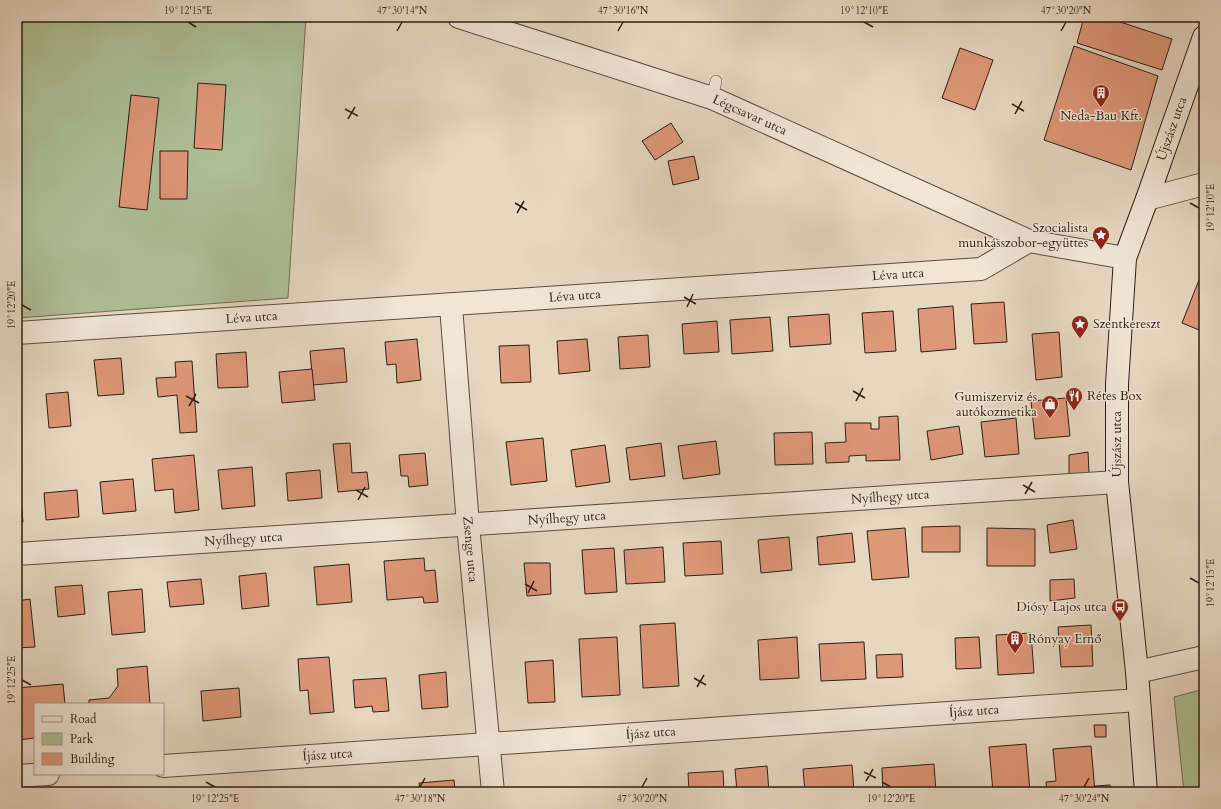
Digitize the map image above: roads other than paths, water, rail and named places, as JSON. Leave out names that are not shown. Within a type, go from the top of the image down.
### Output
[{"type":"street","name":"Légcsavar utca","points":[[459,17],[714,90],[1029,241]]},
{"type":"street","name":"Újszász utca","points":[[1146,792],[1137,672],[1117,482],[1117,384],[1124,258],[1147,199],[1204,38]]},
{"type":"street","points":[[1147,199],[1204,184]]},
{"type":"street","points":[[1029,241],[1124,258]]},
{"type":"street","name":"Léva utca","points":[[17,333],[451,306],[981,269],[1029,241]]},
{"type":"street","name":"Zsenge utca","points":[[451,306],[468,525],[493,792]]},
{"type":"street","name":"Nyílhegy utca","points":[[17,554],[1117,482]]},
{"type":"street","points":[[1137,672],[1204,657]]},
{"type":"street","name":"Íjász utca","points":[[164,766],[1139,700]]},
{"type":"street","points":[[17,776],[34,775]]},
{"type":"place","name":"Neda-Bau Kft.","points":[[1101,108]]},
{"type":"place","name":"Szocialista munkásszobor-együttes","points":[[1101,250]]},
{"type":"place","name":"Szentkereszt","points":[[1080,339]]},
{"type":"place","name":"Rétes Box","points":[[1074,411]]},
{"type":"place","name":"Gumiszerviz és autókozmetika","points":[[1050,419]]},
{"type":"place","name":"Diósy Lajos utca","points":[[1120,622]]},
{"type":"place","name":"Rónyay Ernő","points":[[1015,654]]}]
